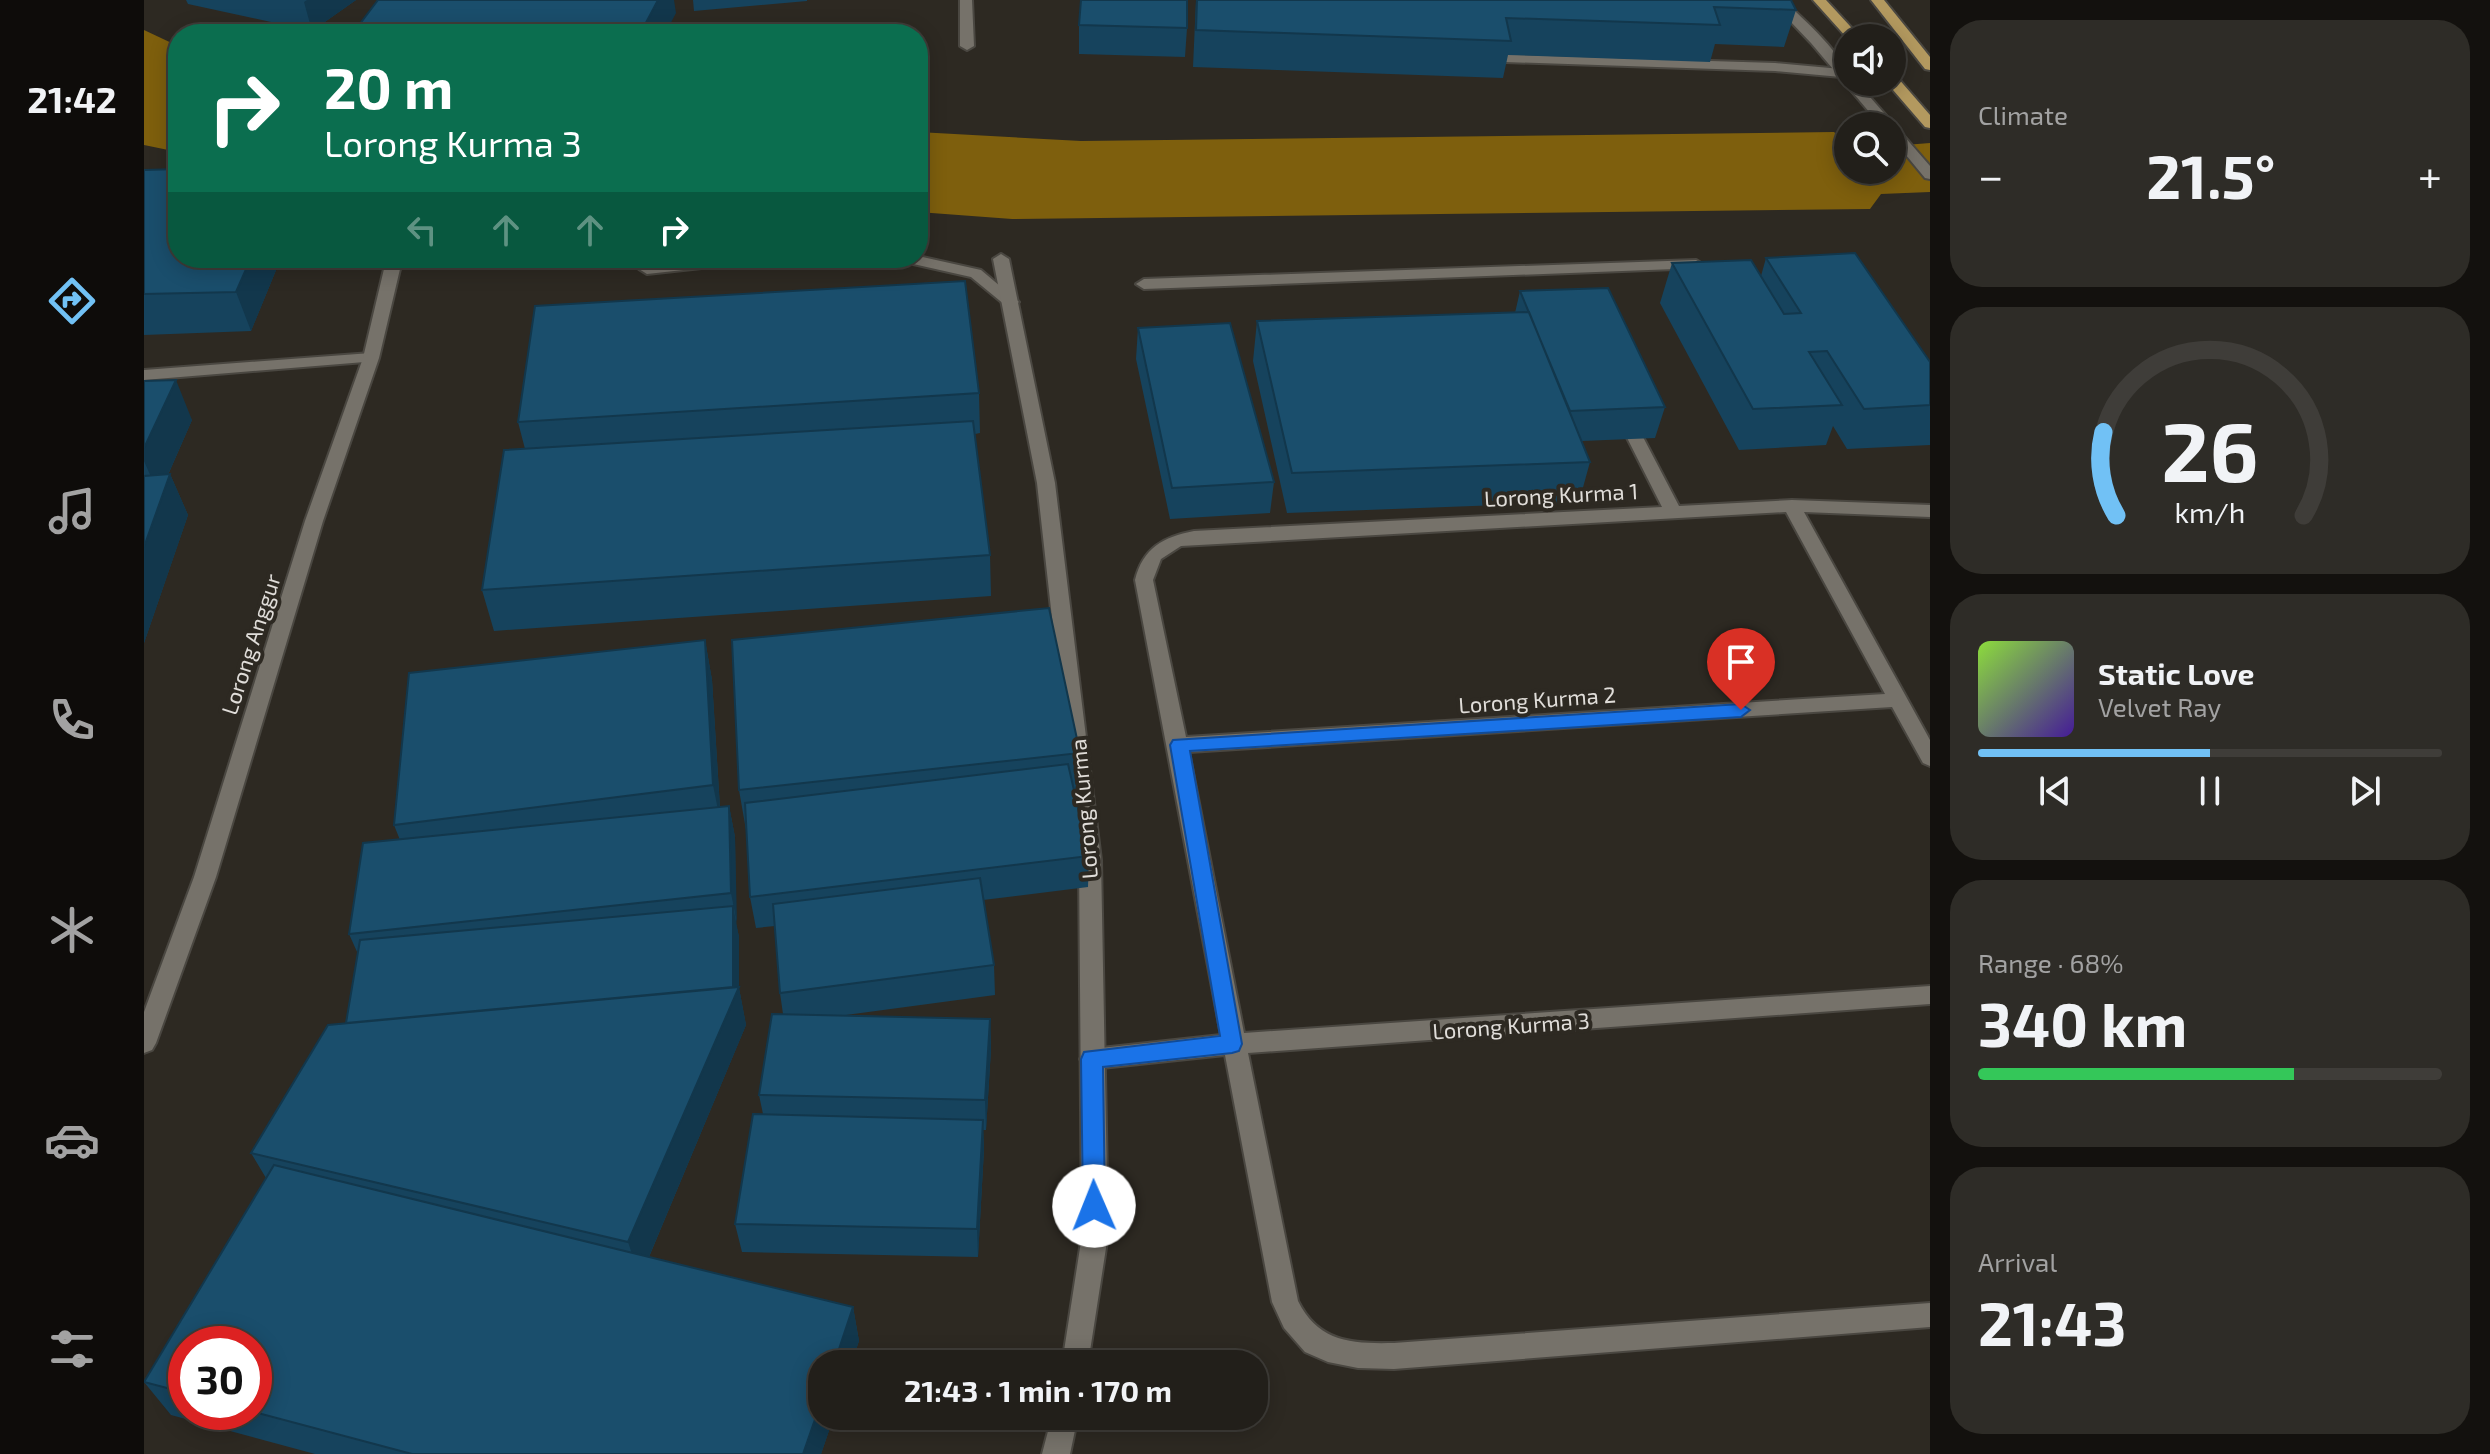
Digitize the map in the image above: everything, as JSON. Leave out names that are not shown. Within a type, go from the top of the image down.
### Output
[{"type":"main road","points":[[1819,0],[1841,24]]},
{"type":"main road","points":[[1877,0],[1929,63]]},
{"type":"main road","points":[[1906,96],[1930,124]]},
{"type":"street","points":[[966,0],[967,46]]},
{"type":"street","points":[[1776,0],[1834,62]]},
{"type":"street","points":[[1470,58],[1775,67],[1834,76]]},
{"type":"street","points":[[1863,96],[1877,112]]},
{"type":"street","points":[[1906,146],[1930,175]]},
{"type":"street","name":"Lorong Kurma","points":[[1001,259],[1046,483],[1090,860],[1095,1235],[1077,1350]]},
{"type":"street","points":[[928,263],[976,273],[1011,302]]},
{"type":"street","points":[[1144,284],[1551,275],[1710,265]]},
{"type":"street","name":"Lorong Anggur","points":[[144,1043],[205,877],[309,535],[371,358],[389,268]]},
{"type":"street","points":[[647,269],[656,268]]},
{"type":"street","points":[[144,375],[371,358]]},
{"type":"street","points":[[1617,404],[1673,512]]},
{"type":"street","points":[[1792,506],[1930,758]]},
{"type":"street","name":"Lorong Kurma 1","points":[[1180,745],[1144,580],[1155,550],[1170,541],[1194,537],[1792,506],[1930,511]]},
{"type":"street","name":"Lorong Kurma 2","points":[[1180,745],[1897,700]]},
{"type":"street","points":[[1180,745],[1232,1044],[1285,1302],[1295,1328],[1318,1345],[1356,1357],[1930,1315]]},
{"type":"street","name":"Lorong Kurma 3","points":[[1092,1059],[1232,1044],[1930,995]]},
{"type":"street","points":[[1056,1454],[1062,1430]]},
{"type":"shaded area","points":[[144,30],[168,41],[168,150],[144,145]]},
{"type":"shaded area","points":[[1834,132],[1834,184],[1906,184],[1906,145],[1930,143],[1930,192],[1881,194],[1870,209],[1012,219],[928,213],[928,133],[1081,141]]},
{"type":"building","points":[[378,0],[658,0],[645,24],[360,24]]},
{"type":"building","points":[[1081,0],[1187,0],[1187,28],[1079,25]]},
{"type":"building","points":[[1197,0],[1791,0],[1796,10],[1714,7],[1720,25],[1506,18],[1511,41],[1196,30]]},
{"type":"building","points":[[168,169],[168,268],[247,268],[236,292],[144,294],[144,170]]},
{"type":"building","points":[[1855,253],[1930,362],[1930,405],[1864,409],[1827,351],[1809,352],[1842,405],[1753,409],[1672,263],[1751,260],[1784,314],[1801,313],[1766,258]]},
{"type":"building","points":[[965,281],[979,393],[518,422],[535,306]]},
{"type":"building","points":[[1608,288],[1665,407],[1570,411],[1520,291]]},
{"type":"building","points":[[1529,312],[1590,462],[1292,473],[1257,321]]},
{"type":"building","points":[[1230,323],[1274,482],[1172,488],[1138,328]]},
{"type":"building","points":[[176,380],[144,448],[144,381]]},
{"type":"building","points":[[973,421],[990,555],[482,590],[504,450]]},
{"type":"building","points":[[170,474],[144,547],[144,476]]},
{"type":"building","points":[[1049,608],[1080,753],[739,790],[732,640]]},
{"type":"building","points":[[705,640],[713,785],[394,825],[409,673]]},
{"type":"building","points":[[1068,764],[1089,856],[750,897],[745,803]]},
{"type":"building","points":[[729,806],[731,893],[349,934],[363,843]]},
{"type":"building","points":[[980,878],[994,965],[780,993],[773,904]]},
{"type":"building","points":[[733,906],[733,987],[346,1023],[360,940]]},
{"type":"building","points":[[739,987],[628,1242],[251,1153],[328,1025]]},
{"type":"building","points":[[772,1014],[990,1019],[985,1100],[759,1095]]},
{"type":"building","points":[[753,1114],[983,1120],[977,1229],[735,1224]]},
{"type":"building","points":[[274,1165],[853,1307],[839,1350],[808,1350],[808,1430],[811,1430],[803,1454],[412,1454],[272,1417],[272,1326],[178,1326]]},
{"type":"building","points":[[168,1342],[168,1388],[144,1382]]},
{"type":"route","points":[[1094,1206],[1092,1059],[1232,1044],[1180,745],[1741,710]]}]
